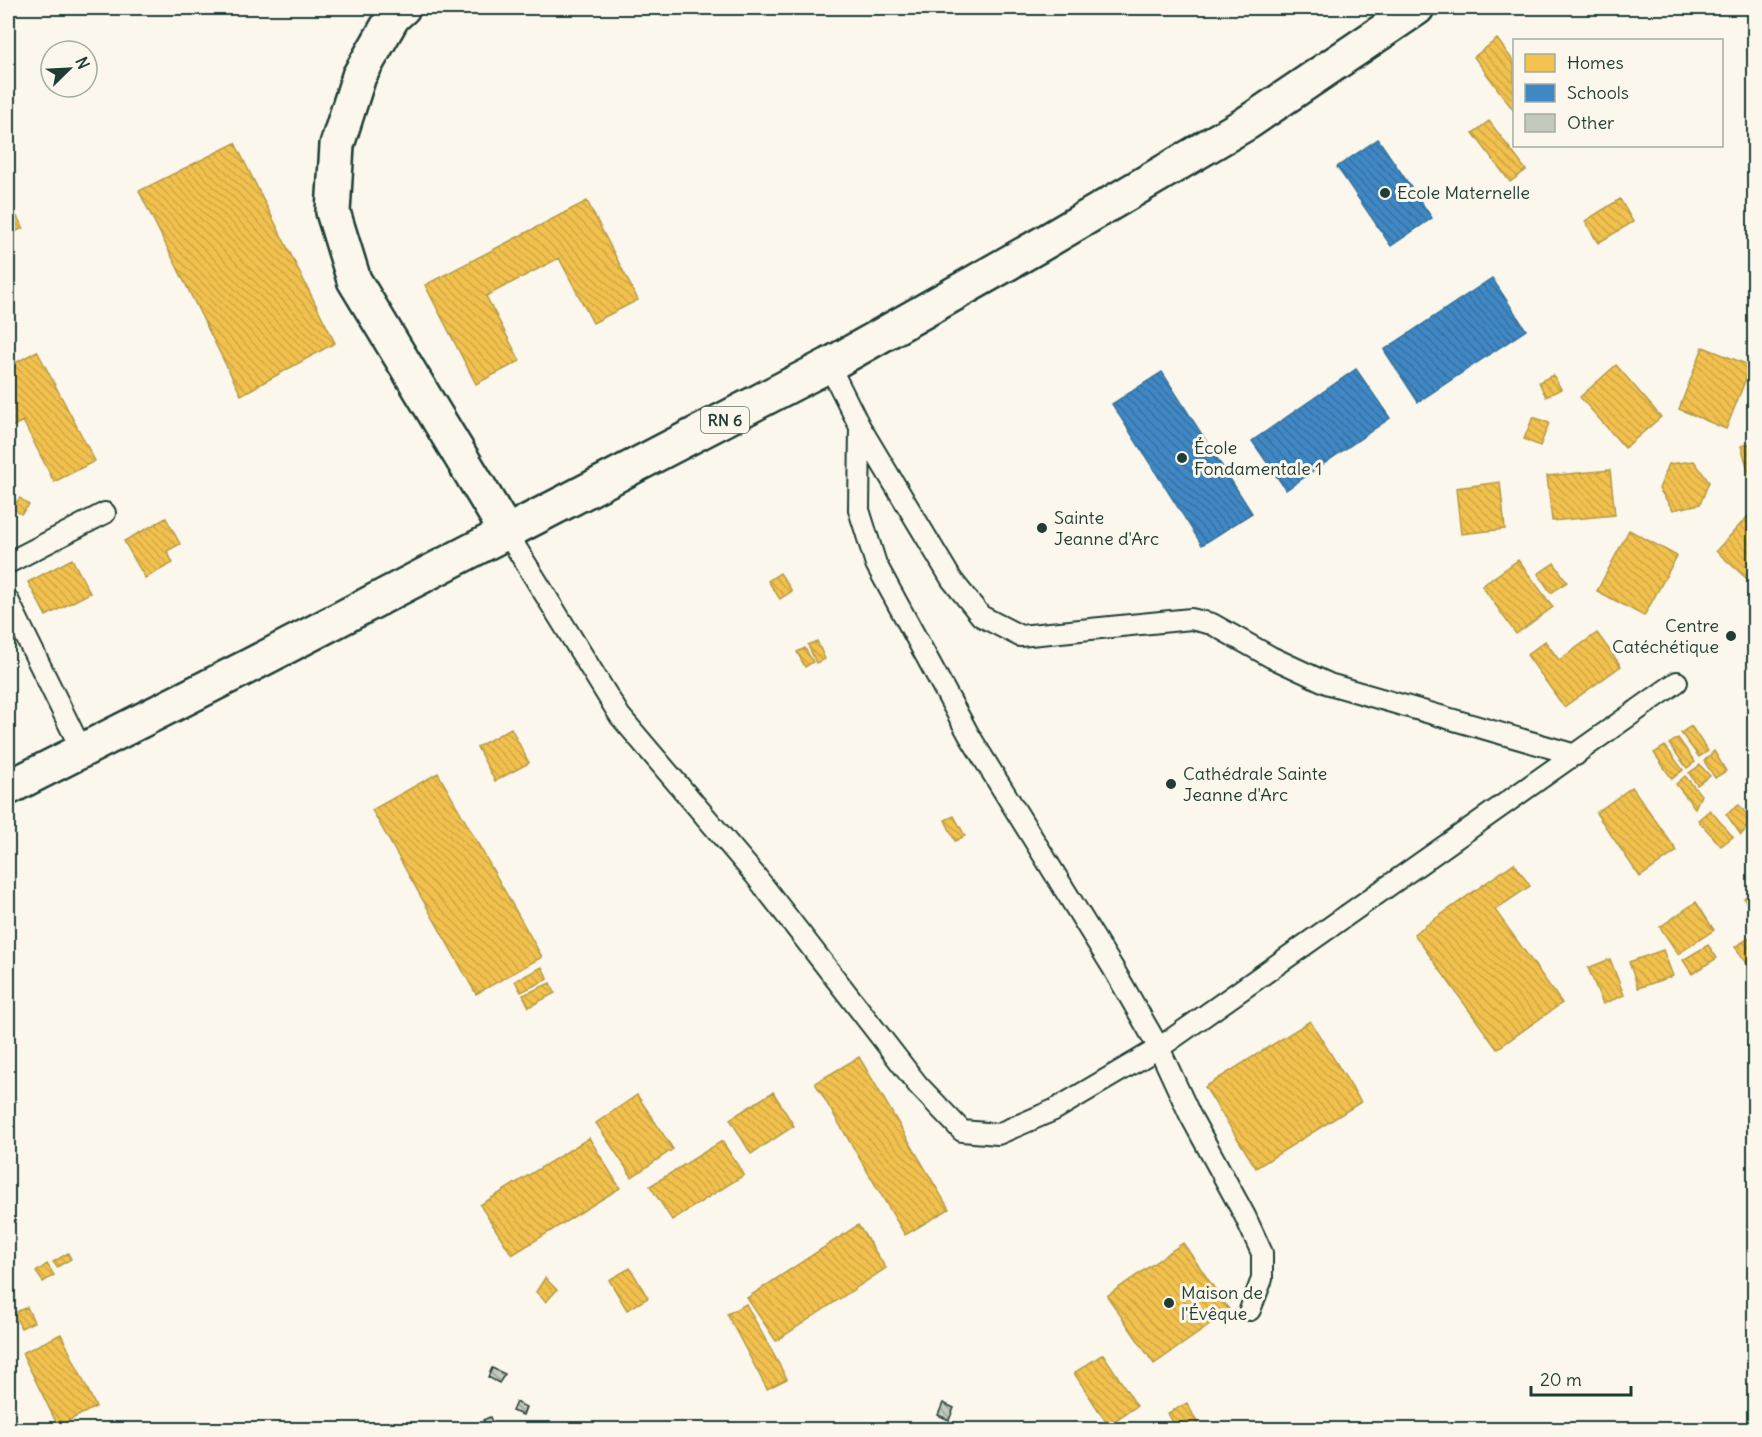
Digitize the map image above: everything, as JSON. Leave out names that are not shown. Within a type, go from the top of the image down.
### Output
[{"type":"main road","points":[[403,8],[393,17],[359,76],[337,145],[333,212],[354,280],[507,533]]},
{"type":"main road","name":"RN 6","points":[[8,788],[507,533],[829,365],[1040,245],[1247,123],[1417,8]]},
{"type":"lane","points":[[829,365],[860,427],[952,580],[981,616],[1020,636],[1191,619],[1212,624],[1271,657],[1329,684],[1576,755]]},
{"type":"lane","points":[[860,427],[859,510],[876,564],[969,735],[1107,958],[1159,1048],[1190,1115],[1245,1216],[1262,1253],[1262,1279],[1250,1310]]},
{"type":"lane","points":[[8,563],[105,513]]},
{"type":"lane","points":[[507,533],[620,716],[755,875],[918,1085],[962,1131],[998,1134],[1054,1110],[1159,1048],[1677,682]]},
{"type":"lane","points":[[8,600],[82,751]]},
{"type":"building: Homes","points":[[1497,39],[1513,61],[1513,110],[1474,57]]},
{"type":"building: Homes","points":[[1489,121],[1526,170],[1510,182],[1473,133]]},
{"type":"building: Homes","points":[[235,143],[335,343],[241,395],[139,191]]},
{"type":"building: Homes","points":[[1620,199],[1633,222],[1598,243],[1585,221]]},
{"type":"building: Homes","points":[[8,200],[23,228],[15,232],[12,228],[8,230]]},
{"type":"building: Homes","points":[[587,201],[638,300],[593,323],[559,258],[486,296],[520,361],[476,384],[425,285]]},
{"type":"building: Homes","points":[[1703,347],[1751,366],[1726,429],[1679,409]]},
{"type":"building: Homes","points":[[37,351],[95,461],[54,482],[23,421],[8,429],[8,367]]},
{"type":"building: Homes","points":[[1616,365],[1661,417],[1625,448],[1580,397]]},
{"type":"building: Homes","points":[[1553,375],[1561,389],[1546,397],[1539,382]]},
{"type":"building: Homes","points":[[1533,417],[1549,423],[1540,446],[1524,439]]},
{"type":"building: Homes","points":[[1754,442],[1754,490],[1741,446]]},
{"type":"building: Homes","points":[[1694,461],[1709,482],[1700,504],[1673,510],[1659,489],[1669,464]]},
{"type":"building: Homes","points":[[1610,470],[1615,515],[1552,521],[1547,476]]},
{"type":"building: Homes","points":[[1500,482],[1505,529],[1461,534],[1456,488]]},
{"type":"building: Homes","points":[[20,498],[29,505],[21,514],[12,507]]},
{"type":"building: Homes","points":[[1748,516],[1754,522],[1754,585],[1716,551]]},
{"type":"building: Homes","points":[[166,518],[180,544],[167,551],[173,563],[145,578],[124,541]]},
{"type":"building: Homes","points":[[1629,530],[1677,556],[1644,616],[1597,591]]},
{"type":"building: Homes","points":[[72,559],[90,593],[46,616],[28,582]]},
{"type":"building: Homes","points":[[1518,560],[1553,607],[1516,634],[1482,586]]},
{"type":"building: Homes","points":[[1554,563],[1567,582],[1551,593],[1538,574]]},
{"type":"building: Homes","points":[[780,573],[792,591],[780,599],[768,581]]},
{"type":"building: Homes","points":[[1597,633],[1621,666],[1564,707],[1527,655],[1545,641],[1559,660]]},
{"type":"building: Homes","points":[[817,641],[825,659],[816,663],[808,645]]},
{"type":"building: Homes","points":[[805,648],[813,662],[805,667],[797,652]]},
{"type":"building: Homes","points":[[1691,726],[1708,751],[1699,757],[1681,733]]},
{"type":"building: Homes","points":[[511,728],[529,763],[495,781],[477,747]]},
{"type":"building: Homes","points":[[1678,738],[1695,762],[1687,768],[1669,744]]},
{"type":"building: Homes","points":[[1665,746],[1683,770],[1672,779],[1654,753]]},
{"type":"building: Homes","points":[[1714,751],[1726,771],[1715,778],[1704,761]]},
{"type":"building: Homes","points":[[1700,765],[1710,776],[1697,785],[1689,773]]},
{"type":"building: Homes","points":[[438,773],[542,957],[476,994],[372,810]]},
{"type":"building: Homes","points":[[1685,776],[1701,795],[1695,808],[1676,784]]},
{"type":"building: Homes","points":[[1632,787],[1677,851],[1640,877],[1596,813]]},
{"type":"building: Homes","points":[[1739,805],[1752,821],[1741,835],[1726,814]]},
{"type":"building: Homes","points":[[1710,810],[1733,837],[1721,846],[1698,820]]},
{"type":"building: Homes","points":[[954,816],[965,836],[955,841],[945,820]]},
{"type":"building: Homes","points":[[1514,863],[1530,886],[1495,910],[1562,1003],[1497,1049],[1414,934]]},
{"type":"building: Homes","points":[[1754,891],[1754,915],[1744,898]]},
{"type":"building: Homes","points":[[1696,902],[1714,930],[1678,954],[1660,927]]},
{"type":"building: Homes","points":[[1752,936],[1754,961],[1748,965],[1735,947]]},
{"type":"building: Homes","points":[[1708,945],[1717,958],[1692,974],[1683,960]]},
{"type":"building: Homes","points":[[1663,950],[1673,976],[1638,988],[1629,962]]},
{"type":"building: Homes","points":[[1610,959],[1624,995],[1603,1004],[1588,968]]},
{"type":"building: Homes","points":[[542,967],[548,979],[521,992],[515,981]]},
{"type":"building: Homes","points":[[550,983],[555,993],[529,1007],[523,995]]},
{"type":"building: Homes","points":[[1310,1021],[1361,1102],[1256,1168],[1205,1087]]},
{"type":"building: Homes","points":[[859,1057],[949,1209],[905,1235],[815,1083]]},
{"type":"building: Homes","points":[[773,1092],[794,1126],[751,1154],[730,1119]]},
{"type":"building: Homes","points":[[637,1095],[673,1149],[632,1177],[596,1123]]},
{"type":"building: Homes","points":[[589,1138],[620,1188],[512,1255],[480,1205]]},
{"type":"building: Homes","points":[[722,1141],[744,1175],[672,1220],[650,1186]]},
{"type":"building: Homes","points":[[858,1225],[886,1268],[776,1341],[747,1298]]},
{"type":"building: Homes","name":"Maison de l'Évêque","points":[[1183,1243],[1230,1311],[1154,1364],[1107,1296]]},
{"type":"building: Homes","points":[[68,1253],[71,1259],[57,1267],[53,1262]]},
{"type":"building: Homes","points":[[47,1264],[54,1275],[43,1282],[36,1272]]},
{"type":"building: Homes","points":[[630,1268],[648,1298],[627,1310],[609,1280]]},
{"type":"building: Homes","points":[[545,1278],[557,1290],[546,1302],[536,1292]]},
{"type":"building: Homes","points":[[746,1304],[787,1379],[767,1389],[727,1314]]},
{"type":"building: Homes","points":[[27,1307],[34,1322],[21,1328],[14,1313]]},
{"type":"building: Homes","points":[[61,1334],[96,1407],[58,1426],[22,1353]]},
{"type":"building: Homes","points":[[1103,1354],[1137,1406],[1108,1425],[1074,1373]]},
{"type":"building: Homes","points":[[1187,1403],[1198,1424],[1187,1430],[1177,1430],[1168,1413]]},
{"type":"building: Schools","name":"Ecole Maternelle","points":[[1378,139],[1432,218],[1391,246],[1337,167]]},
{"type":"building: Schools","points":[[1492,278],[1526,330],[1418,402],[1384,350]]},
{"type":"building: Schools","name":"École Fondamentale 1","points":[[1356,369],[1390,418],[1286,490],[1252,441]]},
{"type":"building: Schools","name":"École Fondamentale 1","points":[[1162,372],[1252,513],[1202,545],[1112,404]]},
{"type":"building: Other","points":[[492,1368],[505,1374],[499,1383],[488,1377]]},
{"type":"building: Other","points":[[516,1402],[526,1407],[523,1415],[512,1411]]},
{"type":"building: Other","points":[[943,1403],[954,1408],[949,1420],[938,1415]]},
{"type":"building: Other","points":[[490,1417],[495,1430],[487,1430],[483,1420]]},
{"type":"place","name":"Ecole Maternelle","points":[[1385,193]]},
{"type":"place","name":"École Fondamentale 1","points":[[1182,458]]},
{"type":"place","name":"Sainte Jeanne d'Arc","points":[[1042,528]]},
{"type":"place","name":"Centre Catéchétique","points":[[1731,636]]},
{"type":"place","name":"Cathédrale Sainte Jeanne d'Arc","points":[[1171,784]]},
{"type":"place","name":"Maison de l'Évêque","points":[[1169,1303]]}]
